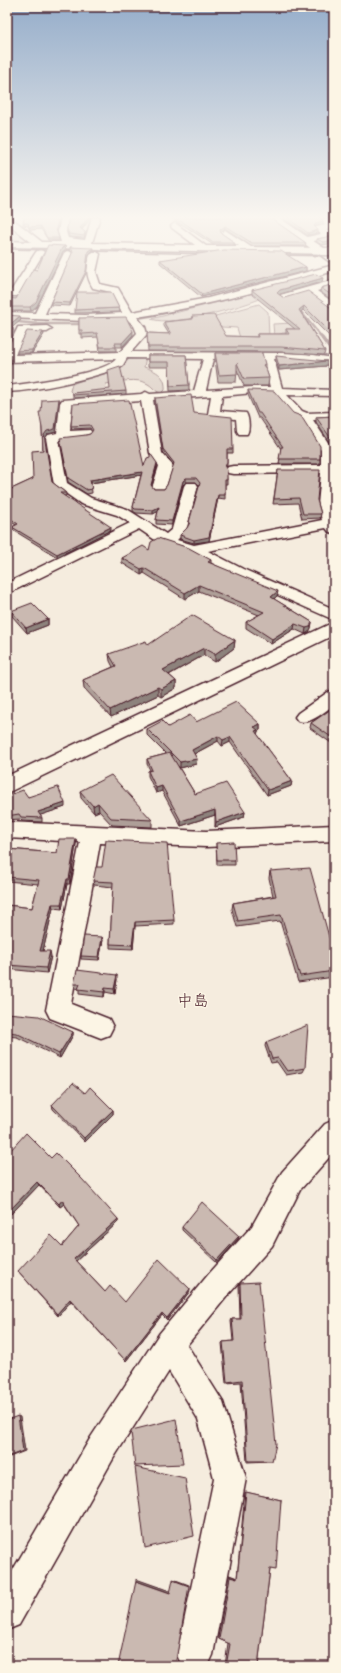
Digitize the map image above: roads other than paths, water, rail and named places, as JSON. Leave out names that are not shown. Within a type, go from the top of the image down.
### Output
[{"type":"street","points":[[39,316],[49,295]]},
{"type":"street","points":[[7,389],[23,388],[67,380],[113,367],[119,363],[125,355],[125,352],[142,334],[134,319],[127,313],[118,295]]},
{"type":"street","points":[[228,295],[168,309],[134,319],[64,329],[22,329],[8,359],[125,355],[268,356],[319,358],[331,361],[334,366]]},
{"type":"street","points":[[283,297],[290,295]]},
{"type":"street","points":[[317,295],[334,308]]},
{"type":"street","points":[[7,314],[78,318],[134,319]]},
{"type":"street","points":[[199,393],[209,355]]},
{"type":"street","points":[[268,356],[277,391],[298,414],[305,417],[334,416]]},
{"type":"street","points":[[63,435],[67,380]]},
{"type":"street","points":[[66,403],[146,396],[253,390],[334,393]]},
{"type":"street","points":[[217,392],[214,414],[242,416],[243,430]]},
{"type":"street","points":[[146,396],[156,453],[166,466],[159,488]]},
{"type":"street","points":[[194,549],[332,526],[326,504],[327,450],[305,417]]},
{"type":"street","points":[[86,433],[63,435],[52,438],[61,485],[86,501],[122,512],[166,541],[194,549],[238,572],[334,615]]},
{"type":"street","points":[[233,470],[327,469]]},
{"type":"street","points":[[166,541],[179,531],[191,486]]},
{"type":"street","points":[[7,589],[140,523]]},
{"type":"street","points":[[7,785],[334,628]]},
{"type":"street","points":[[304,717],[334,696]]},
{"type":"street","points":[[7,830],[91,836],[206,839],[334,834]]},
{"type":"street","points":[[91,836],[58,1010],[101,1027]]},
{"type":"street","points":[[7,1613],[42,1556],[102,1448],[169,1344],[218,1285],[262,1236],[290,1181],[334,1133]]},
{"type":"street","points":[[169,1344],[212,1413],[230,1478],[195,1655]]},
{"type":"waterway","points":[[120,321],[156,315],[204,304]]},
{"type":"waterway","points":[[297,307],[323,339]]},
{"type":"waterway","points":[[7,321],[39,324],[86,324]]},
{"type":"waterway","points":[[322,338],[334,354]]},
{"type":"district","name":"中島","points":[[193,1002]]}]
